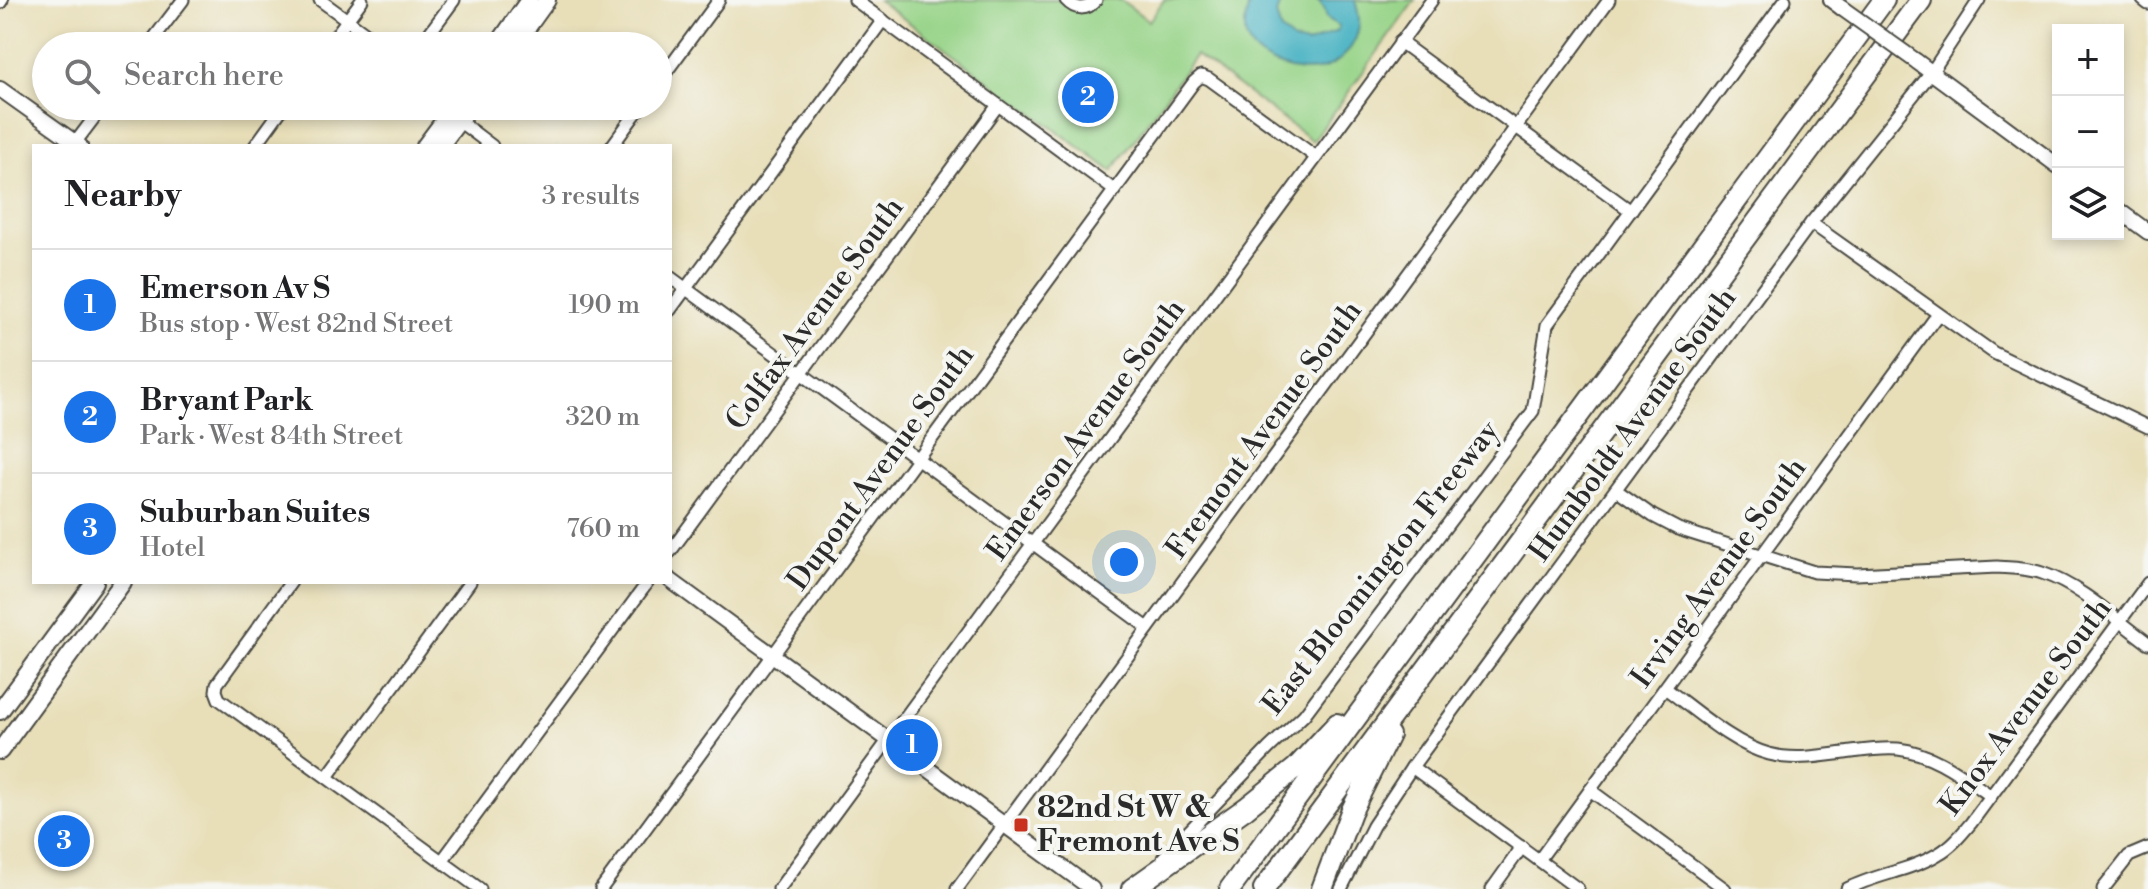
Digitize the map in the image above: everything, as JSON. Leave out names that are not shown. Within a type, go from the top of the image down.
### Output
[{"type":"highway","points":[[1230,889],[1884,0]]},
{"type":"highway","points":[[1264,889],[1921,0]]},
{"type":"highway","points":[[1322,889],[1362,785],[1431,661]]},
{"type":"highway","points":[[1134,887],[1246,808],[1296,768],[1380,683]]},
{"type":"main road","points":[[507,32],[529,0]]},
{"type":"main road","points":[[524,32],[547,0]]},
{"type":"main road","points":[[427,144],[451,120]]},
{"type":"main road","points":[[441,144],[454,120]]},
{"type":"main road","points":[[0,711],[94,584]]},
{"type":"main road","points":[[0,751],[122,584]]},
{"type":"street","points":[[159,32],[183,0]]},
{"type":"street","points":[[320,0],[364,32]]},
{"type":"street","points":[[338,32],[362,0]]},
{"type":"street","points":[[430,32],[454,0]]},
{"type":"street","points":[[672,64],[719,0]]},
{"type":"street","points":[[855,0],[1114,190]]},
{"type":"street","points":[[1066,0],[1082,8],[1096,0]]},
{"type":"street","name":"Emerson Avenue South","points":[[779,889],[1432,0]]},
{"type":"street","name":"Fremont Avenue South","points":[[957,889],[1609,0]]},
{"type":"street","points":[[1400,42],[1631,211],[1785,0]]},
{"type":"street","points":[[1831,0],[2052,162]]},
{"type":"street","name":"Humboldt Avenue South","points":[[1341,889],[1373,826],[1412,767],[1811,223],[1931,73],[1979,0]]},
{"type":"street","points":[[2143,0],[2148,4]]},
{"type":"street","points":[[672,307],[883,20]]},
{"type":"street","name":"Dupont Avenue South","points":[[601,889],[1194,82],[1201,76],[1209,79],[1316,157]]},
{"type":"street","points":[[0,89],[32,112]]},
{"type":"street","name":"Colfax Avenue South","points":[[672,549],[998,105]]},
{"type":"street","points":[[43,120],[76,144]]},
{"type":"street","points":[[78,144],[94,120]]},
{"type":"street","points":[[256,144],[274,120]]},
{"type":"street","points":[[464,120],[490,144]]},
{"type":"street","points":[[613,144],[631,120]]},
{"type":"street","name":"East Bloomington Freeway","points":[[1134,887],[1304,715],[1533,411],[1547,325],[1631,211]]},
{"type":"street","points":[[2124,214],[2148,232]]},
{"type":"street","points":[[1811,223],[1994,353],[2148,427]]},
{"type":"street","points":[[672,278],[1148,628]]},
{"type":"street","name":"Irving Avenue South","points":[[1539,860],[1938,314]]},
{"type":"street","points":[[1616,490],[1678,529],[1814,572],[1835,574],[1997,567],[2039,572],[2077,591],[2148,643]]},
{"type":"street","points":[[672,581],[1092,889]]},
{"type":"street","name":"Knox Avenue South","points":[[1847,889],[1859,882],[1922,863],[1941,853],[1957,839],[2148,583]]},
{"type":"street","points":[[290,584],[217,684],[219,699],[480,889]]},
{"type":"street","points":[[327,777],[469,584]]},
{"type":"street","points":[[442,861],[647,584]]},
{"type":"street","points":[[1665,688],[1731,736],[1768,754],[1799,758],[1898,749],[1938,761],[1991,796]]},
{"type":"street","points":[[1412,767],[1578,889]]},
{"type":"street","points":[[1590,790],[1725,889]]},
{"type":"street","points":[[1492,889],[1522,847]]},
{"type":"street","points":[[2103,889],[2129,856],[2148,848]]},
{"type":"green space","points":[[878,0],[1121,0],[1149,21],[1164,0],[1415,0],[1313,141],[1196,55],[1112,171]]},
{"type":"water","points":[[1250,0],[1281,0],[1276,14],[1281,31],[1294,41],[1307,44],[1337,31],[1339,26],[1327,18],[1318,0],[1355,0],[1358,32],[1347,53],[1335,63],[1311,71],[1289,69],[1267,60],[1251,46],[1245,28]]},
{"type":"place","name":"Bryant Park","points":[[1088,97]]},
{"type":"place","name":"Emerson Av S","points":[[912,745]]},
{"type":"place","name":"82nd St W & Fremont Ave S","points":[[1021,825]]},
{"type":"place","name":"Suburban Suites","points":[[64,841]]}]
